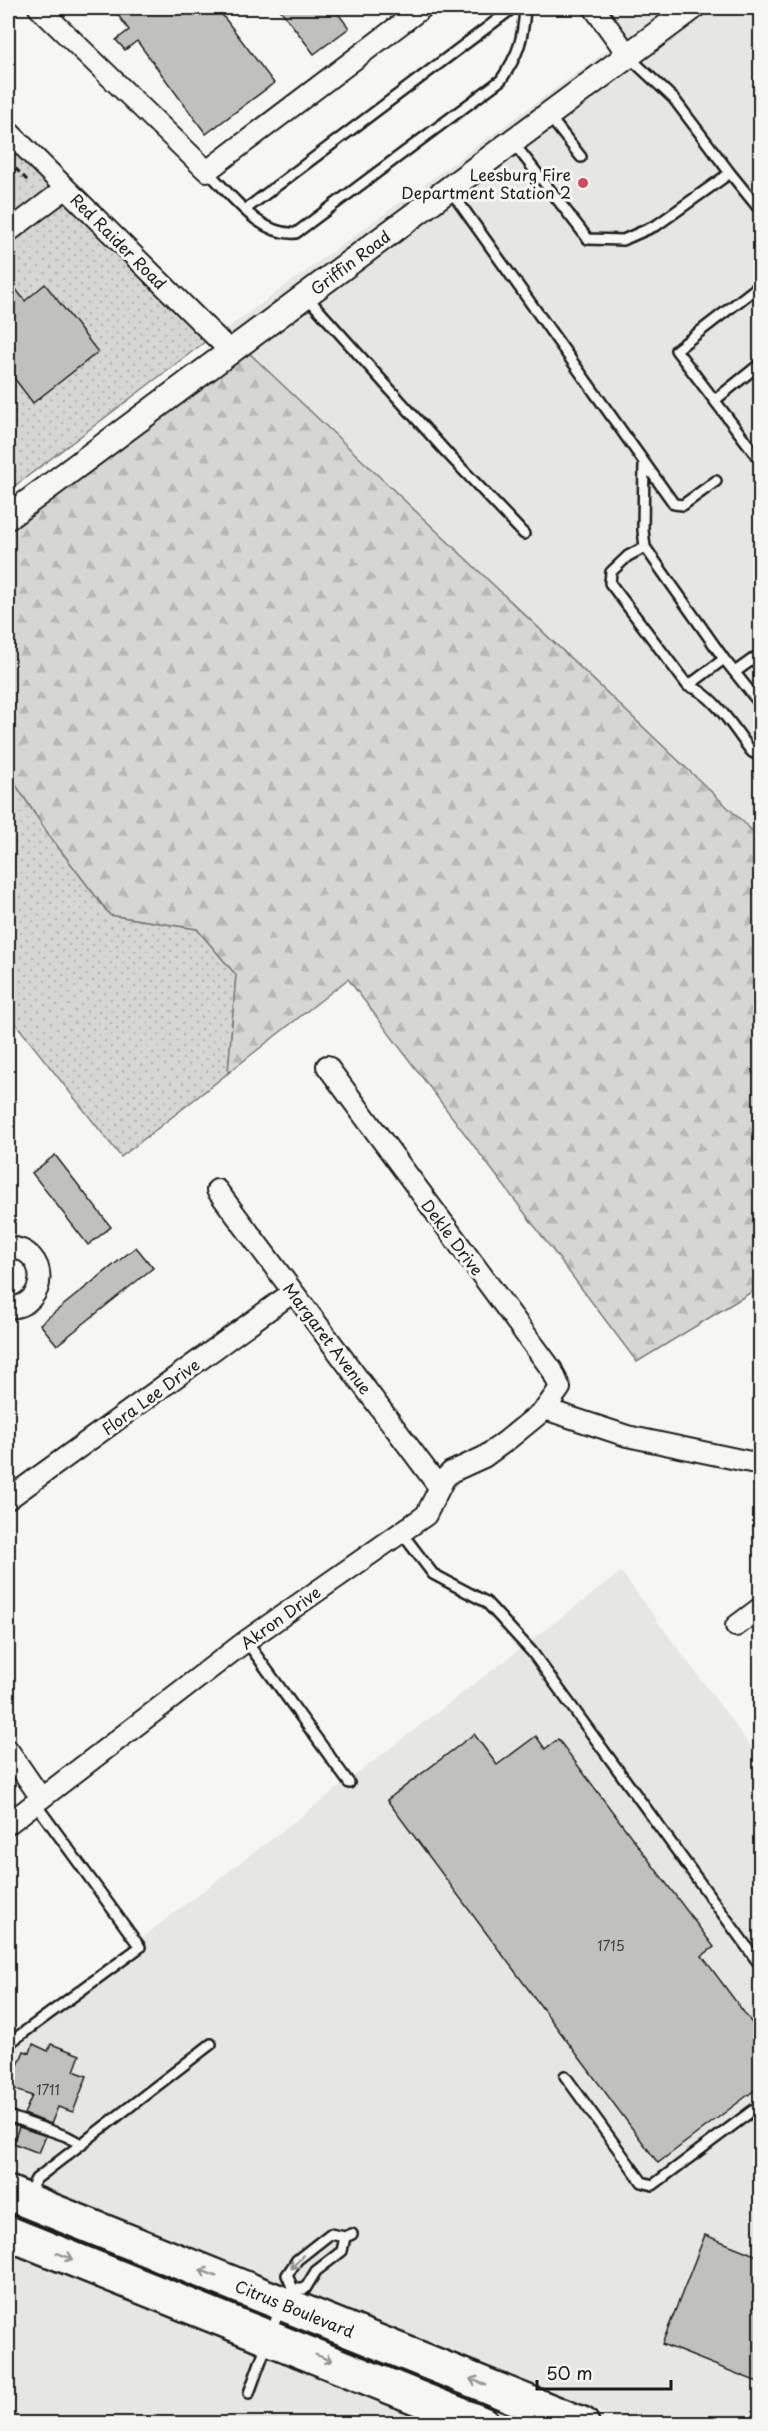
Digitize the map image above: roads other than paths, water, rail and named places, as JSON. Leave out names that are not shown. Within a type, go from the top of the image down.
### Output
[{"type":"highway","name":"Citrus Boulevard","points":[[16,2197],[287,2296],[582,2424]]},
{"type":"highway","points":[[8,2233],[270,2336],[483,2424]]},
{"type":"street","points":[[39,8],[207,171],[422,8]]},
{"type":"street","points":[[594,8],[628,55]]},
{"type":"street","name":"Griffin Road","points":[[8,517],[692,8]]},
{"type":"street","name":"Red Raider Road","points":[[8,131],[231,351]]},
{"type":"street","points":[[8,232],[66,189]]},
{"type":"street","name":"Dekle Drive","points":[[327,1066],[552,1370],[560,1388],[545,1409]]},
{"type":"street","name":"Margaret Avenue","points":[[217,1190],[439,1487]]},
{"type":"street","points":[[8,1247],[27,1252],[36,1261],[40,1273],[39,1285],[26,1304],[8,1308]]},
{"type":"street","name":"Flora Lee Drive","points":[[8,1499],[293,1292]]},
{"type":"street","points":[[545,1409],[627,1436],[760,1464]]},
{"type":"street","name":"Akron Drive","points":[[8,1824],[246,1641],[426,1515],[439,1487],[451,1472],[484,1457],[545,1409]]},
{"type":"street","points":[[736,1626],[760,1608]]},
{"type":"street","points":[[8,1750],[38,1801]]},
{"type":"lane","points":[[246,209],[513,8]]},
{"type":"lane","points":[[207,171],[267,228],[286,234],[297,233],[501,80],[515,60],[523,37],[525,8]]},
{"type":"lane","points":[[628,55],[674,99],[760,210]]},
{"type":"lane","points":[[548,114],[581,157]]},
{"type":"lane","points":[[512,141],[588,239],[623,240],[657,225],[730,173]]},
{"type":"lane","points":[[449,188],[674,504],[683,505],[716,481]]},
{"type":"lane","points":[[760,285],[676,350],[760,460]]},
{"type":"lane","points":[[306,295],[447,453],[524,534]]},
{"type":"lane","points":[[715,400],[760,364]]},
{"type":"lane","points":[[644,463],[645,547],[724,659],[760,704]]},
{"type":"lane","points":[[645,547],[628,556],[611,572],[610,583],[688,686],[697,688],[712,701],[752,752],[760,756]]},
{"type":"lane","points":[[735,672],[760,654]]},
{"type":"lane","points":[[688,686],[724,659]]},
{"type":"lane","points":[[401,1532],[433,1574],[486,1602],[532,1652],[760,1965]]},
{"type":"lane","points":[[246,1641],[349,1783]]},
{"type":"lane","points":[[8,2044],[140,1947],[38,1801]]},
{"type":"lane","points":[[16,2197],[36,2179],[211,2044]]},
{"type":"lane","points":[[566,2076],[642,2182],[653,2186],[760,2105]]},
{"type":"lane","points":[[8,2116],[66,2136],[81,2144]]},
{"type":"lane","points":[[249,2393],[287,2296],[287,2275],[297,2259],[330,2234],[348,2236],[342,2251],[316,2271],[305,2289],[287,2296]]},
{"type":"place","name":"Leesburg Fire Department Station 2","points":[[583,183]]}]
